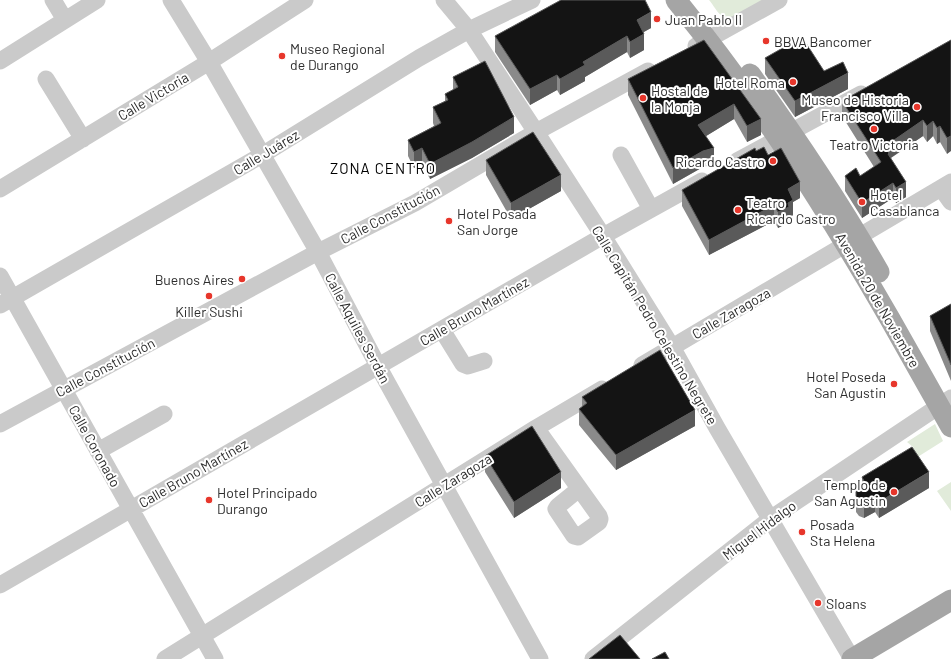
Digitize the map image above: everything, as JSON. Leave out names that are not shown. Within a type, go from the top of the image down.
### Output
[{"type":"main road","name":"Avenida 20 de Noviembre","points":[[676,0],[714,35]]},
{"type":"main road","name":"Avenida 20 de Noviembre","points":[[694,0],[714,35],[785,135],[853,241],[947,400],[951,427]]},
{"type":"main road","points":[[852,659],[951,600]]},
{"type":"street","points":[[53,0],[65,20]]},
{"type":"street","points":[[0,61],[97,0]]},
{"type":"street","name":"Calle Aquiles Serdán","points":[[171,0],[209,62],[318,252],[378,366],[540,659]]},
{"type":"street","name":"Calle Victoria","points":[[0,189],[209,62],[305,0]]},
{"type":"street","name":"Calle Capitán Pedro Celestino Negrete","points":[[444,0],[469,30],[603,236],[672,347],[852,659]]},
{"type":"street","name":"Calle Juárez","points":[[6,301],[262,155],[419,58],[469,30],[532,0]]},
{"type":"street","points":[[680,54],[779,0]]},
{"type":"street","name":"Calle Constitución","points":[[0,424],[318,252],[415,203],[536,132],[660,65]]},
{"type":"street","points":[[46,79],[82,139]]},
{"type":"street","name":"Calle Bruno Martínez","points":[[0,585],[603,236],[878,85]]},
{"type":"street","points":[[620,155],[651,209]]},
{"type":"street","name":"Calle Zaragoza","points":[[165,659],[536,428],[624,375],[853,241],[948,191]]},
{"type":"street","name":"Calle Coronado","points":[[0,276],[6,301],[64,390],[215,659]]},
{"type":"street","points":[[442,330],[463,364],[468,366],[484,361]]},
{"type":"street","name":"Miguel Hidalgo","points":[[593,659],[770,519],[947,400]]},
{"type":"street","points":[[98,451],[164,414]]},
{"type":"street","points":[[536,428],[579,489]]},
{"type":"green space","points":[[709,0],[765,0],[730,19],[723,17]]},
{"type":"green space","points":[[935,424],[943,441],[916,458],[913,447],[907,442]]},
{"type":"green space","points":[[951,482],[951,511],[937,491]]},
{"type":"building","points":[[561,0],[645,0],[651,12],[637,20],[644,34],[630,42],[627,36],[583,62],[585,65],[560,79],[557,75],[530,89],[495,36]]},
{"type":"building","points":[[802,37],[824,71],[843,62],[848,73],[795,101],[765,58]]},
{"type":"building","points":[[704,40],[761,119],[747,126],[734,104],[698,125],[714,148],[703,151],[673,168],[628,79]]},
{"type":"building","points":[[951,40],[951,136],[947,138],[940,126],[937,128],[933,121],[927,126],[923,120],[884,147],[906,182],[896,188],[893,183],[862,203],[845,176],[856,168],[860,176],[881,162],[842,101]]},
{"type":"building","points":[[485,61],[514,117],[472,142],[430,164],[422,148],[414,152],[408,140],[441,123],[433,107],[448,100],[445,94],[458,87],[453,77]]},
{"type":"building","points":[[533,132],[561,175],[511,203],[486,160]]},
{"type":"building","name":"Teatro Ricardo Castro","points":[[764,147],[768,155],[781,148],[800,182],[788,189],[793,200],[788,203],[789,207],[778,212],[774,205],[709,240],[682,190],[755,148],[756,151]]},
{"type":"building","points":[[951,304],[951,365],[930,316]]},
{"type":"building","points":[[660,350],[695,410],[616,455],[579,409],[587,403],[582,397]]},
{"type":"building","points":[[532,426],[561,472],[514,502],[485,456]]},
{"type":"building","points":[[912,447],[929,472],[879,502],[875,497],[864,502],[859,500],[856,496],[856,489],[865,483],[862,477]]},
{"type":"building","points":[[620,635],[640,659],[589,659]]},
{"type":"building","points":[[665,652],[669,659],[652,659]]},
{"type":"place","name":"Juan Pablo II","points":[[657,19]]},
{"type":"place","name":"BBVA Bancomer","points":[[766,41]]},
{"type":"place","name":"Museo Regional de Durango","points":[[282,56]]},
{"type":"place","name":"Hotel Roma","points":[[793,82]]},
{"type":"place","name":"Hostal de la Monja","points":[[643,98]]},
{"type":"place","name":"Museo de Historia Francisco Villa","points":[[917,107]]},
{"type":"place","name":"Teatro Victoria","points":[[874,129]]},
{"type":"place","name":"Ricardo Castro","points":[[773,161]]},
{"type":"place","name":"Hotel Casablanca","points":[[862,202]]},
{"type":"place","name":"Teatro Ricardo Castro","points":[[738,210]]},
{"type":"place","name":"Hotel Posada San Jorge","points":[[449,221]]},
{"type":"place","name":"Buenos Aires","points":[[242,279]]},
{"type":"place","name":"Killer Sushi","points":[[209,296]]},
{"type":"place","name":"Hotel Poseda San Agustin","points":[[894,384]]},
{"type":"place","name":"Templo de San Agustin","points":[[894,492]]},
{"type":"place","name":"Hotel Principado Durango","points":[[209,500]]},
{"type":"place","name":"Posada Sta Helena","points":[[802,532]]},
{"type":"place","name":"Sloans","points":[[818,603]]},
{"type":"district","name":"ZONA CENTRO","points":[[383,168]]}]
